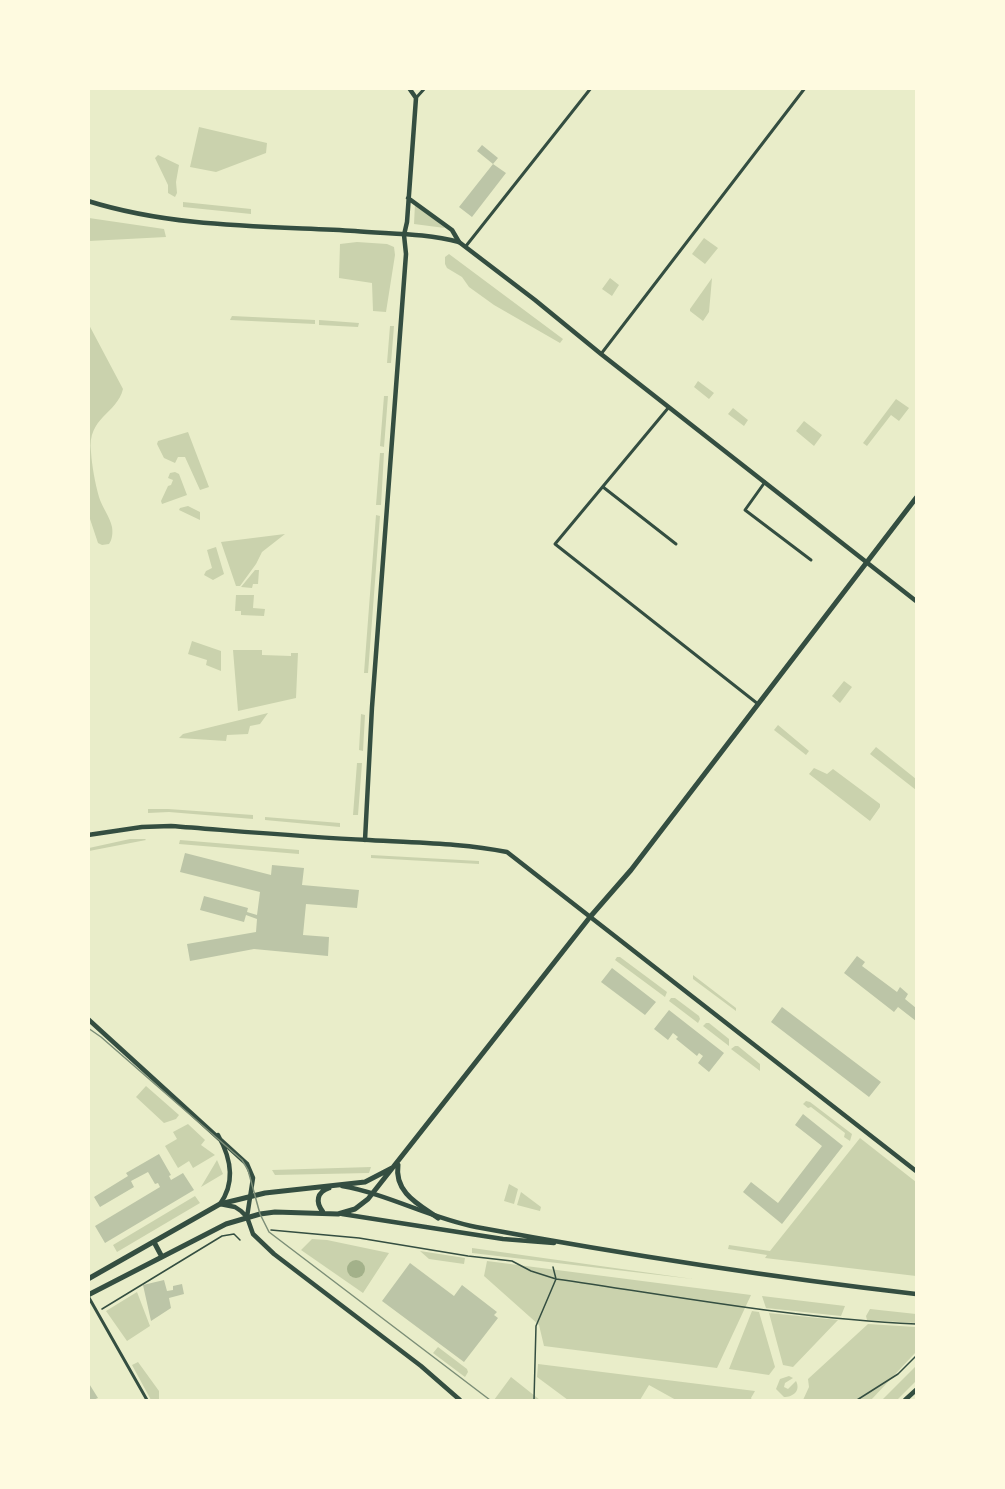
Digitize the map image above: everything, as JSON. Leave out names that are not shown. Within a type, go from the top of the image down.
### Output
[{"type":"main road","points":[[365,840],[372,707],[402,314],[404,235],[417,98],[409,88]]},
{"type":"main road","points":[[408,198],[452,230],[459,242]]},
{"type":"main road","points":[[88,201],[114,209],[170,219],[444,238],[459,242],[916,601]]},
{"type":"main road","points":[[338,1214],[355,1209],[374,1194],[590,917],[631,870],[916,498]]},
{"type":"main road","points":[[88,835],[142,827],[171,826],[441,843],[507,852],[916,1171]]},
{"type":"main road","points":[[88,1019],[218,1136],[251,1169],[253,1178],[247,1217],[253,1234],[274,1254],[421,1366],[460,1401]]},
{"type":"main road","points":[[218,1136],[227,1151],[231,1172],[230,1186],[220,1204]]},
{"type":"main road","points":[[88,1279],[220,1204],[285,1190],[342,1186],[373,1179],[398,1163]]},
{"type":"main road","points":[[398,1163],[397,1179],[401,1187],[438,1218]]},
{"type":"main road","points":[[322,1212],[318,1197],[324,1190],[333,1186]]},
{"type":"main road","points":[[342,1186],[374,1194],[438,1218],[476,1227],[580,1246],[825,1283],[916,1294]]},
{"type":"main road","points":[[220,1204],[235,1207],[247,1217]]},
{"type":"main road","points":[[88,1295],[216,1228],[247,1217],[275,1212],[322,1212],[503,1239],[580,1246]]},
{"type":"main road","points":[[153,1242],[162,1257]]},
{"type":"main road","points":[[906,1401],[916,1390]]},
{"type":"street","points":[[417,98],[425,88]]},
{"type":"street","points":[[466,246],[591,88]]},
{"type":"street","points":[[601,354],[806,88]]},
{"type":"street","points":[[669,407],[555,544],[759,705]]},
{"type":"street","points":[[765,482],[745,510],[811,560]]},
{"type":"street","points":[[603,487],[676,544]]},
{"type":"street","points":[[88,1295],[147,1401]]},
{"type":"path","points":[[271,1230],[358,1238],[512,1261],[531,1271],[556,1279],[861,1322],[916,1324]]},
{"type":"path","points":[[97,1312],[222,1236],[234,1234],[240,1240]]},
{"type":"path","points":[[534,1401],[536,1326],[556,1279],[553,1267]]},
{"type":"path","points":[[857,1401],[897,1374],[916,1356]]},
{"type":"shaded area","points":[[199,127],[267,143],[266,153],[216,172],[190,167]]},
{"type":"shaded area","points":[[158,155],[179,165],[175,197],[168,193],[168,185],[155,158]]},
{"type":"shaded area","points":[[183,202],[251,209],[251,214],[183,207]]},
{"type":"shaded area","points":[[415,204],[445,228],[414,224]]},
{"type":"shaded area","points":[[89,218],[164,229],[166,237],[89,241]]},
{"type":"shaded area","points":[[704,238],[718,248],[705,264],[692,254]]},
{"type":"shaded area","points":[[357,242],[387,244],[394,247],[395,255],[386,312],[373,311],[372,283],[339,278],[340,244]]},
{"type":"shaded area","points":[[449,254],[563,339],[560,343],[494,305],[469,287],[462,277],[447,268],[445,257]]},
{"type":"shaded area","points":[[610,278],[619,285],[612,296],[602,289]]},
{"type":"shaded area","points":[[712,278],[709,312],[703,321],[690,309]]},
{"type":"shaded area","points":[[232,316],[315,320],[315,324],[230,320]]},
{"type":"shaded area","points":[[319,320],[359,323],[358,327],[319,325]]},
{"type":"shaded area","points":[[88,323],[123,389],[115,404],[98,423],[91,440],[91,457],[96,486],[112,529],[109,544],[102,545],[98,543],[89,516]]},
{"type":"shaded area","points":[[390,326],[394,326],[391,363],[387,363]]},
{"type":"shaded area","points":[[698,381],[714,393],[709,399],[694,387]]},
{"type":"shaded area","points":[[384,396],[388,396],[384,447],[380,446]]},
{"type":"shaded area","points":[[896,399],[909,408],[899,421],[891,415],[867,446],[863,443]]},
{"type":"shaded area","points":[[733,408],[748,420],[744,426],[728,414]]},
{"type":"shaded area","points":[[804,421],[822,435],[814,446],[796,431]]},
{"type":"shaded area","points":[[188,432],[209,487],[200,490],[185,457],[178,457],[175,463],[164,458],[157,444],[158,441]]},
{"type":"shaded area","points":[[380,453],[384,453],[381,505],[376,505]]},
{"type":"shaded area","points":[[170,473],[179,474],[187,495],[162,504],[161,501],[173,480],[168,478]]},
{"type":"shaded area","points":[[188,506],[200,512],[200,520],[179,510]]},
{"type":"shaded area","points":[[376,515],[380,516],[368,673],[364,673]]},
{"type":"shaded area","points":[[285,534],[262,552],[240,586],[236,586],[221,542]]},
{"type":"shaded area","points":[[216,547],[224,574],[213,580],[204,575],[212,568],[207,550]]},
{"type":"shaded area","points":[[255,570],[259,570],[258,584],[253,584],[252,588],[241,587]]},
{"type":"shaded area","points":[[236,595],[254,595],[253,608],[265,609],[264,616],[241,615],[241,611],[235,611]]},
{"type":"shaded area","points":[[192,641],[221,651],[221,671],[206,665],[207,660],[188,654]]},
{"type":"shaded area","points":[[233,650],[262,650],[262,655],[291,656],[291,653],[298,653],[296,698],[238,711]]},
{"type":"shaded area","points":[[844,681],[852,687],[840,703],[832,696]]},
{"type":"shaded area","points":[[268,713],[260,724],[250,726],[248,734],[227,735],[226,741],[179,738],[183,734]]},
{"type":"shaded area","points":[[361,714],[365,715],[363,751],[359,750]]},
{"type":"shaded area","points":[[778,725],[809,751],[806,755],[774,730]]},
{"type":"shaded area","points":[[876,747],[916,779],[916,790],[870,754]]},
{"type":"shaded area","points":[[357,763],[362,763],[358,815],[353,815]]},
{"type":"shaded area","points":[[814,768],[827,774],[833,769],[880,804],[870,821],[809,774]]},
{"type":"shaded area","points":[[148,809],[253,815],[253,819],[169,812],[148,813]]},
{"type":"shaded area","points":[[265,817],[340,823],[340,827],[265,820]]},
{"type":"shaded area","points":[[130,839],[146,840],[89,851],[89,848]]},
{"type":"shaded area","points":[[180,840],[299,850],[299,854],[179,844]]},
{"type":"shaded area","points":[[371,855],[479,861],[479,864],[371,858]]},
{"type":"shaded area","points":[[617,957],[667,992],[665,997],[615,960]]},
{"type":"shaded area","points":[[693,975],[736,1008],[736,1011],[693,979]]},
{"type":"shaded area","points":[[675,998],[699,1016],[698,1023],[669,1001]]},
{"type":"shaded area","points":[[706,1023],[729,1039],[729,1046],[703,1026]]},
{"type":"shaded area","points":[[735,1046],[760,1064],[760,1071],[731,1049]]},
{"type":"shaded area","points":[[146,1086],[179,1115],[176,1119],[164,1123],[136,1097]]},
{"type":"shaded area","points":[[806,1101],[852,1134],[850,1141],[844,1137],[845,1133],[811,1107],[808,1108],[803,1104]]},
{"type":"shaded area","points":[[188,1124],[205,1140],[201,1145],[215,1155],[193,1168],[189,1161],[178,1168],[165,1146],[177,1139],[173,1132]]},
{"type":"shaded area","points":[[860,1138],[916,1182],[916,1276],[765,1258],[767,1255],[728,1249],[729,1245],[770,1251]]},
{"type":"shaded area","points":[[217,1160],[223,1174],[201,1187]]},
{"type":"shaded area","points":[[371,1167],[369,1173],[275,1175],[272,1170]]},
{"type":"shaded area","points":[[509,1184],[518,1189],[514,1204],[504,1201]]},
{"type":"shaded area","points":[[521,1192],[541,1207],[540,1211],[517,1205]]},
{"type":"shaded area","points":[[195,1196],[200,1203],[117,1252],[113,1245]]},
{"type":"shaded area","points":[[312,1239],[389,1253],[363,1293],[301,1250]]},
{"type":"shaded area","points":[[472,1248],[693,1279],[472,1253]]},
{"type":"shaded area","points":[[420,1251],[465,1258],[464,1264],[429,1259]]},
{"type":"shaded area","points":[[356,1260],[362,1263],[365,1269],[362,1275],[356,1278],[350,1275],[347,1269],[350,1263]]},
{"type":"shaded area","points":[[487,1261],[751,1295],[717,1368],[544,1346],[539,1325],[484,1276]]},
{"type":"shaded area","points":[[137,1292],[150,1326],[127,1341],[106,1311]]},
{"type":"shaded area","points":[[762,1296],[845,1306],[841,1316],[766,1308]]},
{"type":"shaded area","points":[[870,1309],[916,1314],[916,1323],[867,1320],[866,1316]]},
{"type":"shaded area","points":[[752,1311],[759,1312],[775,1367],[769,1375],[729,1369]]},
{"type":"shaded area","points":[[769,1313],[838,1320],[793,1367],[783,1365]]},
{"type":"shaded area","points":[[868,1324],[916,1327],[916,1352],[871,1400],[803,1400],[809,1387],[808,1379]]},
{"type":"shaded area","points":[[438,1347],[467,1369],[465,1377],[433,1353]]},
{"type":"shaded area","points":[[138,1362],[159,1391],[159,1400],[151,1400],[132,1365]]},
{"type":"shaded area","points":[[538,1364],[755,1391],[752,1400],[676,1400],[649,1385],[640,1400],[568,1400],[537,1377]]},
{"type":"shaded area","points":[[916,1366],[916,1381],[897,1400],[882,1400]]},
{"type":"shaded area","points":[[789,1376],[793,1378],[785,1383],[784,1387],[788,1389],[796,1381],[798,1388],[793,1395],[784,1397],[776,1389],[780,1379]]},
{"type":"shaded area","points":[[511,1377],[540,1400],[494,1400]]},
{"type":"building","points":[[482,145],[498,158],[493,164],[477,151]]},
{"type":"building","points":[[493,164],[506,173],[472,217],[459,207]]},
{"type":"building","points":[[185,853],[271,875],[272,865],[304,868],[302,885],[359,890],[357,908],[306,904],[303,935],[329,937],[328,956],[254,949],[190,961],[187,944],[256,932],[257,919],[246,915],[244,922],[200,910],[204,896],[248,908],[247,912],[257,915],[260,892],[180,872]]},
{"type":"building","points":[[857,956],[865,962],[862,966],[897,992],[900,987],[908,994],[905,999],[916,1008],[916,1021],[898,1007],[894,1012],[844,973]]},
{"type":"building","points":[[612,968],[656,1002],[645,1015],[601,982]]},
{"type":"building","points":[[782,1007],[881,1082],[869,1097],[771,1022]]},
{"type":"building","points":[[669,1010],[724,1053],[709,1072],[698,1063],[703,1056],[699,1053],[697,1056],[676,1039],[678,1037],[673,1033],[668,1040],[654,1029]]},
{"type":"building","points":[[803,1114],[843,1146],[782,1224],[743,1192],[751,1182],[778,1203],[822,1146],[795,1125]]},
{"type":"building","points":[[159,1154],[171,1175],[169,1176],[171,1180],[183,1173],[194,1190],[105,1243],[95,1226],[160,1187],[158,1183],[155,1184],[148,1172],[131,1181],[134,1187],[100,1207],[94,1197],[128,1176],[126,1173]]},
{"type":"building","points":[[410,1263],[454,1296],[462,1285],[497,1312],[494,1315],[498,1318],[464,1362],[382,1301]]},
{"type":"building","points":[[164,1280],[167,1291],[173,1290],[173,1286],[182,1284],[184,1294],[169,1298],[171,1308],[151,1321],[143,1285]]},
{"type":"building","points":[[88,1382],[98,1398],[88,1400]]},
{"type":"tram line","points":[[88,1028],[242,1160],[248,1170],[260,1214],[269,1232],[490,1400]]}]
